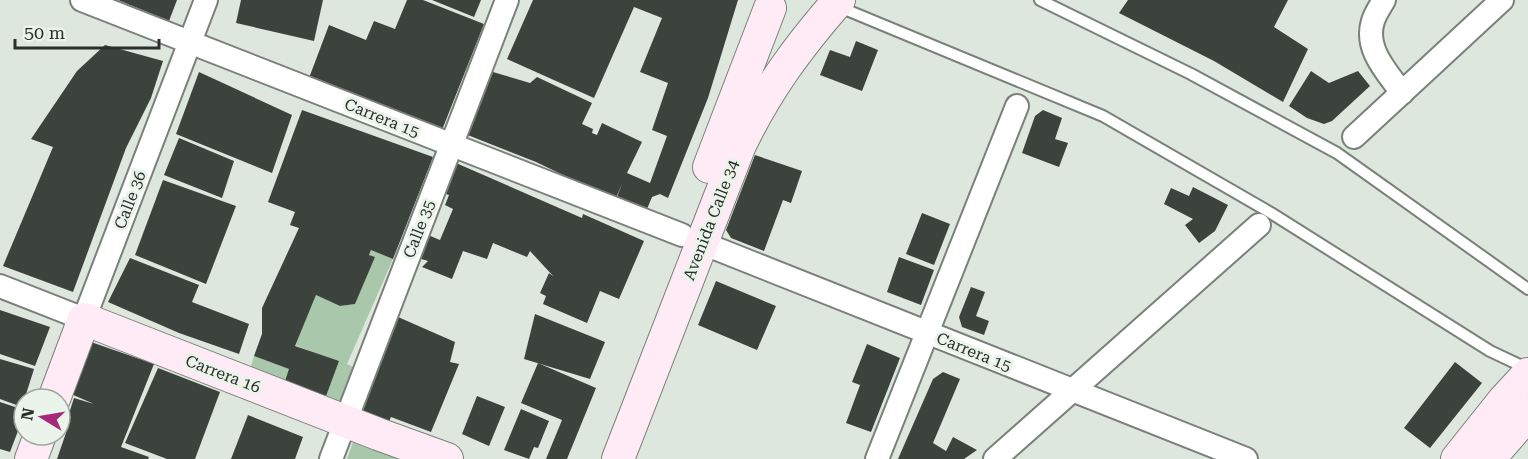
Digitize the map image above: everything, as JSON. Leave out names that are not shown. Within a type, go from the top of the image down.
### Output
[{"type":"main road","name":"Avenida Calle 34","points":[[596,459],[692,239],[757,111],[777,76],[832,2]]},
{"type":"main road","name":"Avenida Calle 34","points":[[618,459],[770,8]]},
{"type":"main road","name":"Calle 36","points":[[59,387],[84,320]]},
{"type":"main road","name":"Carrera 16","points":[[84,320],[447,459]]},
{"type":"main road","points":[[1457,459],[1528,374]]},
{"type":"main road","points":[[1489,459],[1528,414]]},
{"type":"street","name":"Carrera 15","points":[[82,0],[692,239],[1237,457]]},
{"type":"street","name":"Calle 36","points":[[84,320],[206,0]]},
{"type":"street","name":"Calle 35","points":[[331,459],[507,0]]},
{"type":"street","points":[[1384,0],[1373,22],[1371,38],[1375,54],[1402,93]]},
{"type":"street","points":[[1354,137],[1502,0]]},
{"type":"street","points":[[877,459],[1017,106]]},
{"type":"street","points":[[995,459],[1259,225]]},
{"type":"street","name":"Carrera 16","points":[[0,286],[84,320]]},
{"type":"lane","points":[[1040,0],[1191,74],[1337,153],[1528,290]]},
{"type":"lane","points":[[832,2],[1103,116],[1270,213],[1490,351],[1528,369]]},
{"type":"green space","points":[[371,250],[393,259],[347,364],[353,367],[336,413],[247,380],[254,356],[289,369],[325,399],[338,363],[295,345],[316,295],[340,306],[355,304],[374,257],[369,255]]},
{"type":"green space","points":[[354,439],[404,459],[347,459]]},
{"type":"building","points":[[118,0],[177,0],[169,21]]},
{"type":"building","points":[[241,0],[323,0],[314,41],[236,23]]},
{"type":"building","points":[[407,0],[423,0],[484,24],[442,130],[309,78],[329,25],[366,40],[374,21],[395,29]]},
{"type":"building","points":[[432,0],[481,0],[474,17]]},
{"type":"building","points":[[533,0],[738,0],[708,98],[668,198],[660,194],[652,197],[647,209],[617,197],[622,184],[615,200],[536,162],[465,134],[493,72],[530,83],[537,77],[592,103],[582,124],[593,129],[592,133],[597,135],[602,123],[642,142],[627,173],[650,183],[667,136],[652,130],[668,83],[640,72],[662,18],[634,7],[594,98],[507,59]]},
{"type":"building","points":[[1128,0],[1288,0],[1274,27],[1308,49],[1283,102],[1214,61],[1119,13]]},
{"type":"building","points":[[856,41],[878,50],[862,91],[820,75],[830,50],[850,57]]},
{"type":"building","points":[[105,45],[163,61],[151,98],[126,148],[73,292],[3,266],[53,147],[31,139],[77,71]]},
{"type":"building","points":[[1311,71],[1329,83],[1358,71],[1370,86],[1332,121],[1324,124],[1307,118],[1289,106]]},
{"type":"building","points":[[199,72],[292,115],[272,173],[176,134]]},
{"type":"building","points":[[302,110],[433,157],[393,259],[371,250],[369,255],[375,257],[355,304],[340,306],[316,295],[295,346],[339,361],[325,399],[284,384],[289,369],[254,356],[262,334],[262,308],[299,228],[290,225],[295,212],[268,202]]},
{"type":"building","points":[[1043,110],[1062,118],[1055,139],[1068,143],[1059,167],[1022,153],[1035,116]]},
{"type":"building","points":[[179,138],[234,161],[222,198],[164,175]]},
{"type":"building","points":[[755,155],[802,171],[791,203],[783,200],[764,251],[731,238],[726,230]]},
{"type":"building","points":[[456,163],[582,218],[583,214],[644,241],[619,299],[600,291],[587,323],[543,304],[546,296],[540,293],[549,273],[554,277],[530,251],[527,257],[493,243],[487,259],[463,251],[452,279],[422,267],[428,261],[418,258],[428,235],[440,240],[453,209],[445,205],[449,195],[443,193]]},
{"type":"building","points":[[163,180],[236,206],[206,284],[135,255]]},
{"type":"building","points":[[1193,187],[1228,205],[1215,231],[1199,243],[1185,225],[1193,219],[1164,204],[1171,188],[1189,196]]},
{"type":"building","points":[[922,213],[950,224],[934,265],[906,254]]},
{"type":"building","points":[[899,257],[934,270],[921,305],[887,292]]},
{"type":"building","points":[[130,258],[199,285],[192,302],[249,324],[239,354],[179,333],[108,302]]},
{"type":"building","points":[[716,281],[776,306],[757,350],[698,325]]},
{"type":"building","points":[[971,287],[985,292],[976,316],[989,321],[984,335],[962,327],[959,317]]},
{"type":"building","points":[[0,310],[50,327],[35,366],[0,354]]},
{"type":"building","points":[[535,314],[605,342],[590,379],[524,359]]},
{"type":"building","points":[[398,317],[455,342],[450,362],[459,364],[431,432],[391,417],[387,426],[357,414]]},
{"type":"building","points":[[91,342],[154,364],[121,447],[149,457],[148,459],[57,459],[61,447],[72,447],[74,398],[94,404],[72,394]]},
{"type":"building","points":[[867,344],[900,358],[871,432],[846,423],[860,385],[852,382]]},
{"type":"building","points":[[0,359],[34,369],[28,387],[12,387],[12,403],[0,399]]},
{"type":"building","points":[[1455,362],[1482,383],[1430,448],[1404,428]]},
{"type":"building","points":[[538,363],[596,388],[567,459],[546,459],[562,420],[521,403]]},
{"type":"building","points":[[158,368],[220,392],[195,459],[167,459],[125,443]]},
{"type":"building","points":[[943,372],[960,379],[933,443],[946,451],[953,437],[977,450],[964,459],[898,459],[933,379]]},
{"type":"building","points":[[477,396],[505,407],[489,446],[462,434]]},
{"type":"building","points":[[0,402],[12,406],[12,447],[10,452],[0,449]]},
{"type":"building","points":[[521,409],[549,421],[538,448],[534,447],[529,459],[504,450]]},
{"type":"building","points":[[248,415],[303,437],[295,459],[231,459]]}]
